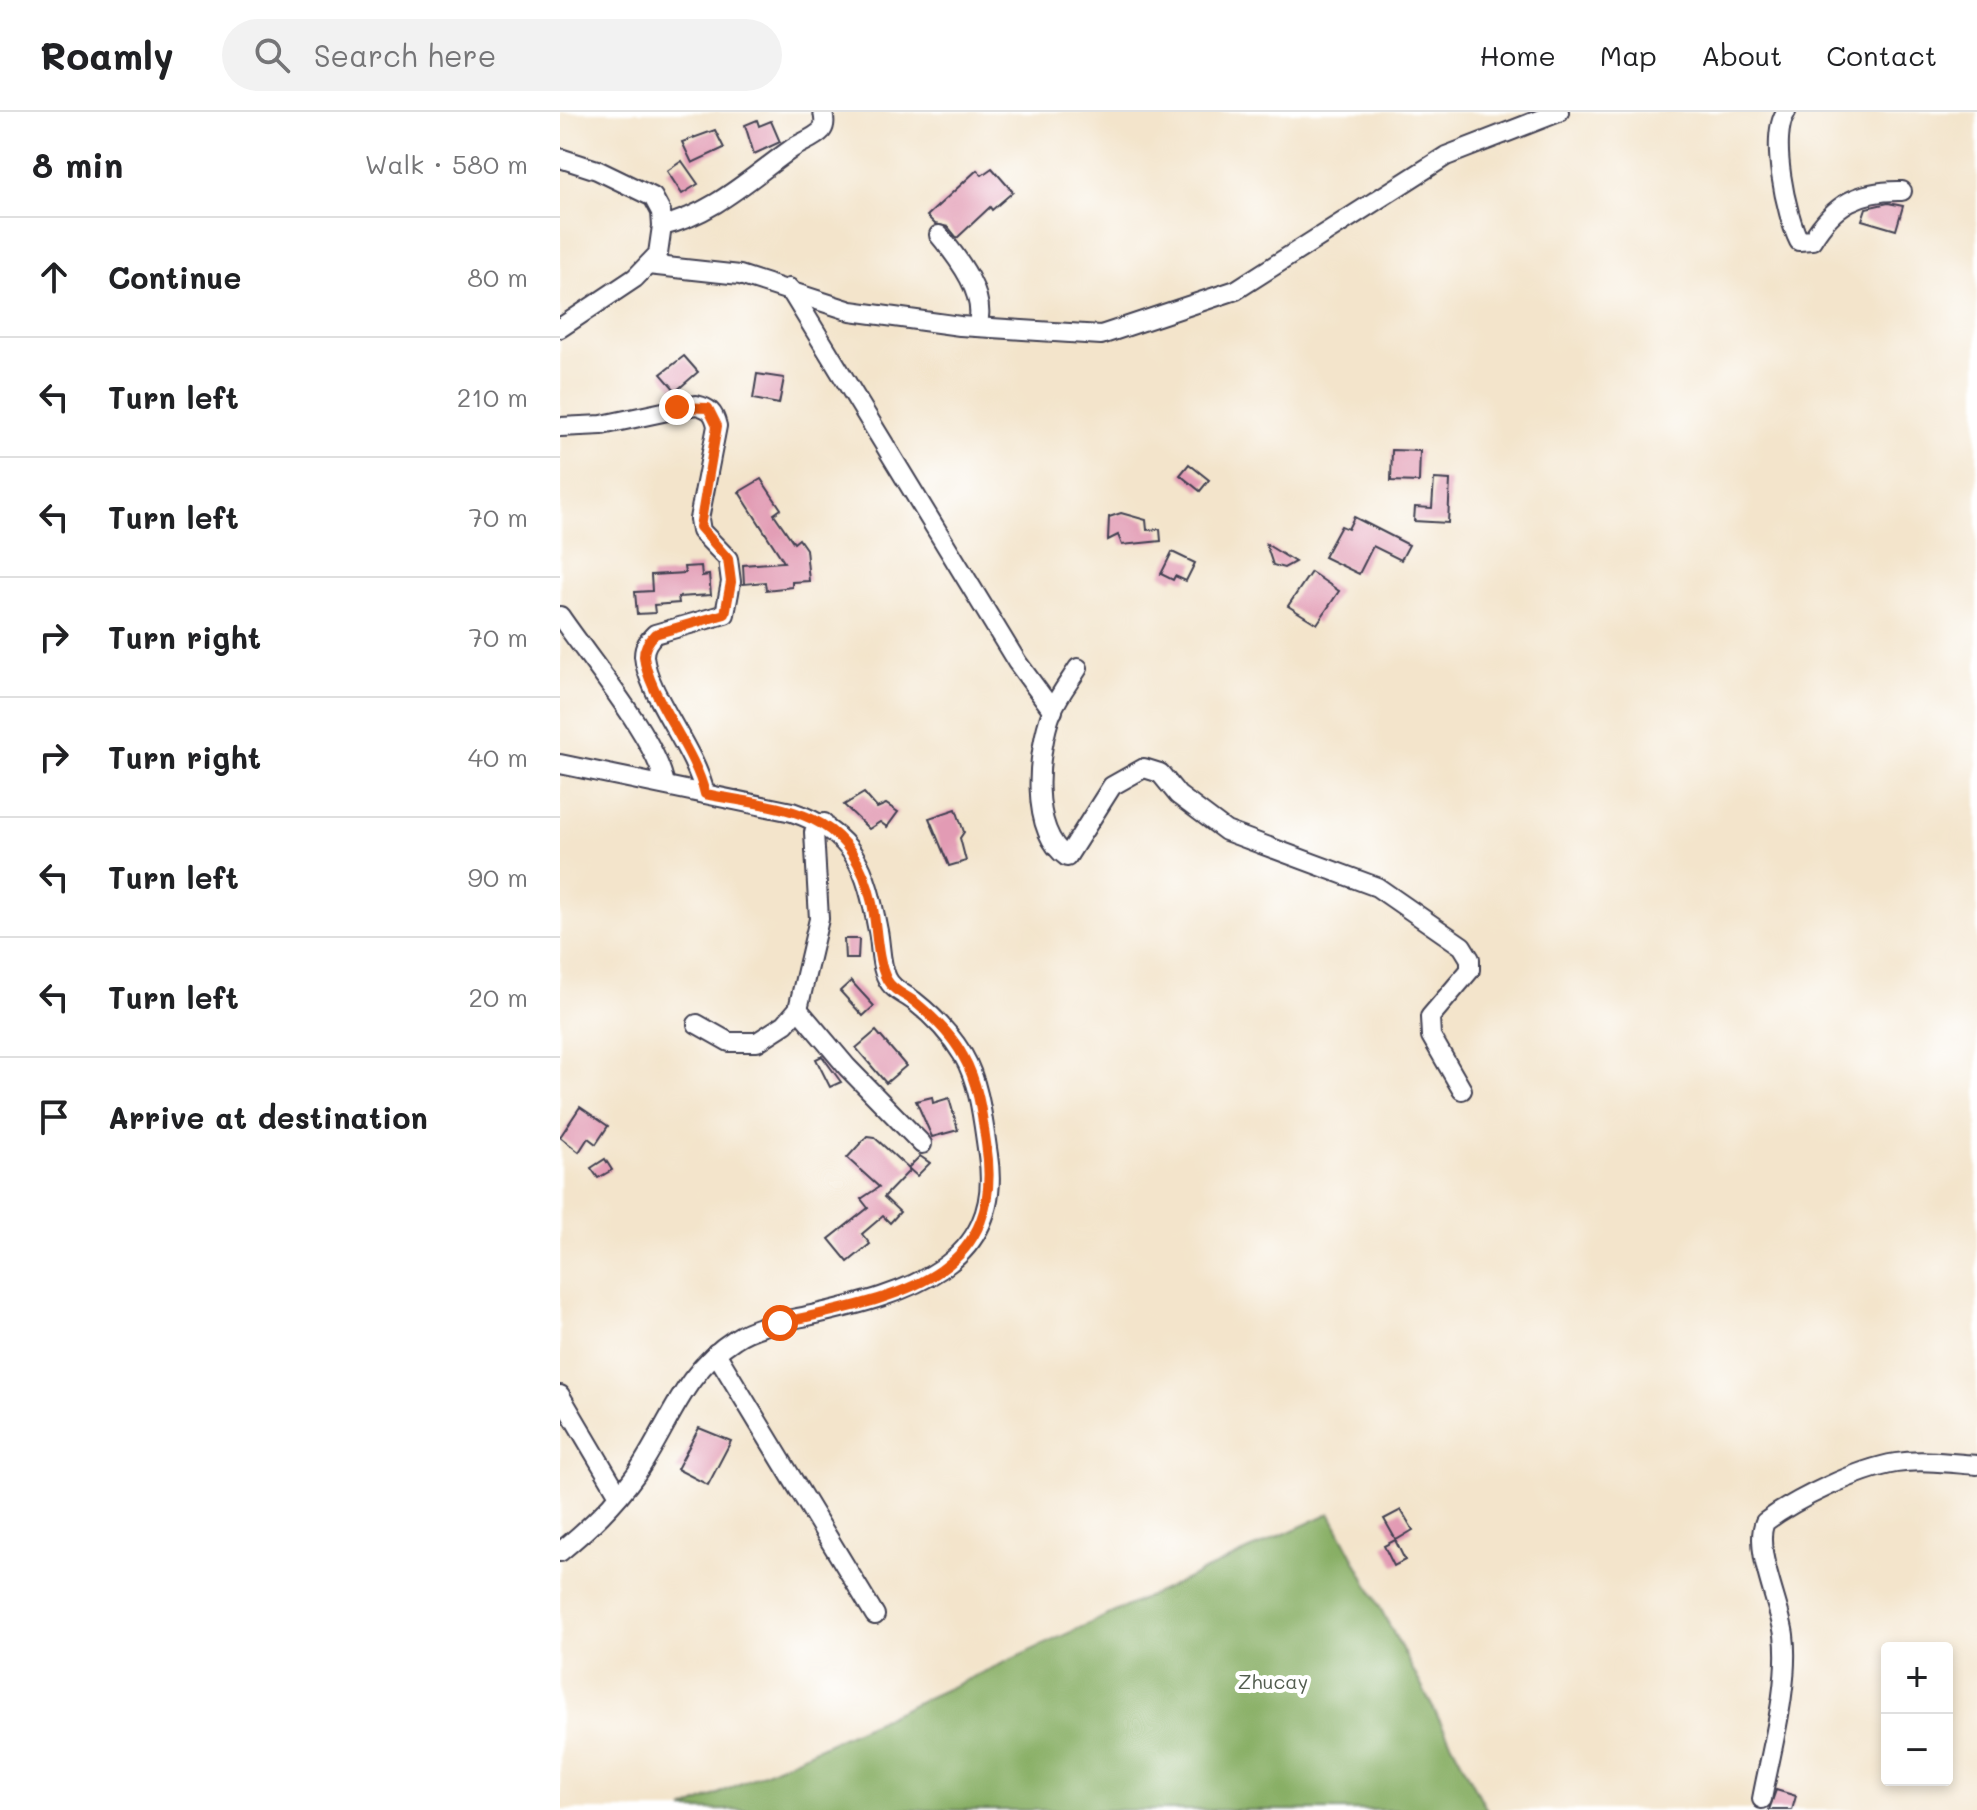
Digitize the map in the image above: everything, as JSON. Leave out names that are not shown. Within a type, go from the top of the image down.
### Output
[{"type":"street","points":[[662,226],[718,203],[761,175],[790,149],[821,131],[825,123],[823,112]]},
{"type":"street","points":[[648,265],[714,270],[789,288],[851,311],[977,327],[1101,335],[1236,290],[1446,156],[1559,112]]},
{"type":"street","points":[[1786,112],[1780,125],[1781,169],[1791,224],[1799,241],[1812,240],[1832,210],[1879,190],[1902,191]]},
{"type":"street","points":[[560,158],[597,170],[653,197],[662,226],[658,254],[648,265],[635,278],[560,328]]},
{"type":"street","points":[[939,235],[960,261],[972,284],[981,315],[977,327]]},
{"type":"street","points":[[789,288],[1017,662],[1053,711]]},
{"type":"street","points":[[560,427],[602,425],[696,405],[708,408],[715,416],[717,426],[700,527],[728,559],[730,598],[725,614],[655,634],[647,642],[644,655],[657,691],[699,769],[705,794]]},
{"type":"street","points":[[560,616],[644,735],[662,770],[665,785]]},
{"type":"street","points":[[1078,668],[1053,711],[1039,780],[1042,812],[1054,848],[1067,857],[1112,786],[1144,768],[1160,773],[1178,795],[1226,831],[1377,887],[1462,946],[1470,959],[1470,970],[1430,1017],[1431,1036],[1462,1090]]},
{"type":"street","points":[[560,764],[792,812],[824,823],[846,841],[865,880],[887,979],[938,1022],[963,1056],[978,1095],[989,1164],[990,1195],[983,1222],[972,1242],[949,1267],[917,1283],[850,1307],[738,1337],[716,1353],[688,1382],[636,1474],[601,1519],[560,1552]]},
{"type":"street","points":[[697,1024],[729,1042],[757,1042],[785,1024],[798,1009],[819,919],[814,832],[824,823]]},
{"type":"street","points":[[798,1009],[847,1067],[922,1144]]},
{"type":"street","points":[[716,1353],[875,1615]]},
{"type":"street","points":[[560,1395],[619,1495]]},
{"type":"street","points":[[1762,1799],[1781,1681],[1784,1637],[1761,1544],[1765,1522],[1815,1494],[1874,1468],[1915,1461],[1977,1465]]},
{"type":"green space","name":"Zhucay","points":[[1330,1513],[1487,1810],[683,1810]]},
{"type":"building","points":[[757,120],[759,126],[771,121],[780,142],[754,154],[745,125]]},
{"type":"building","points":[[715,130],[724,148],[692,163],[682,142]]},
{"type":"building","points":[[682,161],[698,184],[682,194],[667,171]]},
{"type":"building","points":[[992,168],[1013,192],[992,210],[990,207],[957,238],[948,227],[935,224],[927,216],[977,170],[982,175]]},
{"type":"building","points":[[1888,203],[1903,206],[1896,230],[1862,220],[1866,208]]},
{"type":"building","points":[[684,356],[698,372],[676,391],[661,374]]},
{"type":"building","points":[[757,374],[784,378],[779,404],[753,399]]},
{"type":"building","points":[[1392,450],[1420,451],[1419,482],[1391,481]]},
{"type":"building","points":[[1189,464],[1209,480],[1200,491],[1180,475]]},
{"type":"building","points":[[761,479],[781,509],[774,514],[794,543],[799,539],[806,549],[809,581],[792,582],[792,587],[766,590],[765,582],[744,584],[743,565],[784,562],[739,492]]},
{"type":"building","points":[[1434,479],[1450,480],[1448,523],[1414,521],[1415,507],[1432,508]]},
{"type":"building","points":[[1121,513],[1146,520],[1147,530],[1160,529],[1161,541],[1122,545],[1118,535],[1108,540],[1109,517]]},
{"type":"building","points":[[1354,517],[1409,545],[1401,560],[1373,546],[1359,574],[1324,557],[1341,526],[1348,529]]},
{"type":"building","points":[[1266,544],[1295,562],[1284,568],[1273,565]]},
{"type":"building","points":[[1172,552],[1195,563],[1186,581],[1175,576],[1173,580],[1161,574]]},
{"type":"building","points":[[701,566],[702,576],[709,575],[711,595],[678,597],[679,603],[654,605],[655,613],[637,614],[635,592],[652,591],[651,575],[685,573],[684,567]]},
{"type":"building","points":[[1311,572],[1339,591],[1317,624],[1288,606]]},
{"type":"building","points":[[864,793],[877,808],[886,804],[898,812],[887,827],[880,822],[869,829],[844,805]]},
{"type":"building","points":[[956,809],[964,832],[960,838],[966,861],[949,866],[929,818]]},
{"type":"building","points":[[844,939],[859,939],[858,959],[845,959]]},
{"type":"building","points":[[851,981],[874,1006],[863,1016],[840,991]]},
{"type":"building","points":[[876,1031],[906,1066],[886,1083],[856,1048]]},
{"type":"building","points":[[822,1056],[841,1082],[830,1087],[816,1059]]},
{"type":"building","points":[[932,1097],[933,1103],[949,1098],[958,1130],[932,1137],[916,1101]]},
{"type":"building","points":[[580,1107],[608,1126],[596,1144],[588,1138],[579,1152],[560,1137]]},
{"type":"building","points":[[867,1136],[874,1137],[910,1170],[884,1197],[900,1212],[890,1223],[883,1216],[862,1234],[870,1244],[848,1262],[829,1239],[868,1208],[861,1199],[879,1187],[847,1158]]},
{"type":"building","points":[[920,1156],[930,1163],[917,1176],[908,1168]]},
{"type":"building","points":[[605,1159],[612,1170],[598,1178],[591,1168]]},
{"type":"building","points":[[699,1428],[731,1441],[708,1485],[677,1469]]},
{"type":"building","points":[[1401,1510],[1413,1530],[1396,1540],[1384,1519]]},
{"type":"building","points":[[1395,1540],[1405,1560],[1394,1566],[1384,1546]]},
{"type":"building","points":[[1776,1790],[1796,1796],[1792,1810],[1769,1810]]},
{"type":"route","points":[[677,407],[696,405],[708,408],[715,416],[717,426],[699,519],[701,531],[728,559],[730,598],[725,614],[655,634],[647,642],[644,655],[651,677],[699,769],[705,794],[792,812],[824,823],[846,841],[869,891],[887,979],[896,990],[938,1022],[963,1056],[978,1095],[989,1164],[990,1195],[983,1222],[972,1242],[949,1267],[917,1283],[850,1307],[780,1323]]}]
